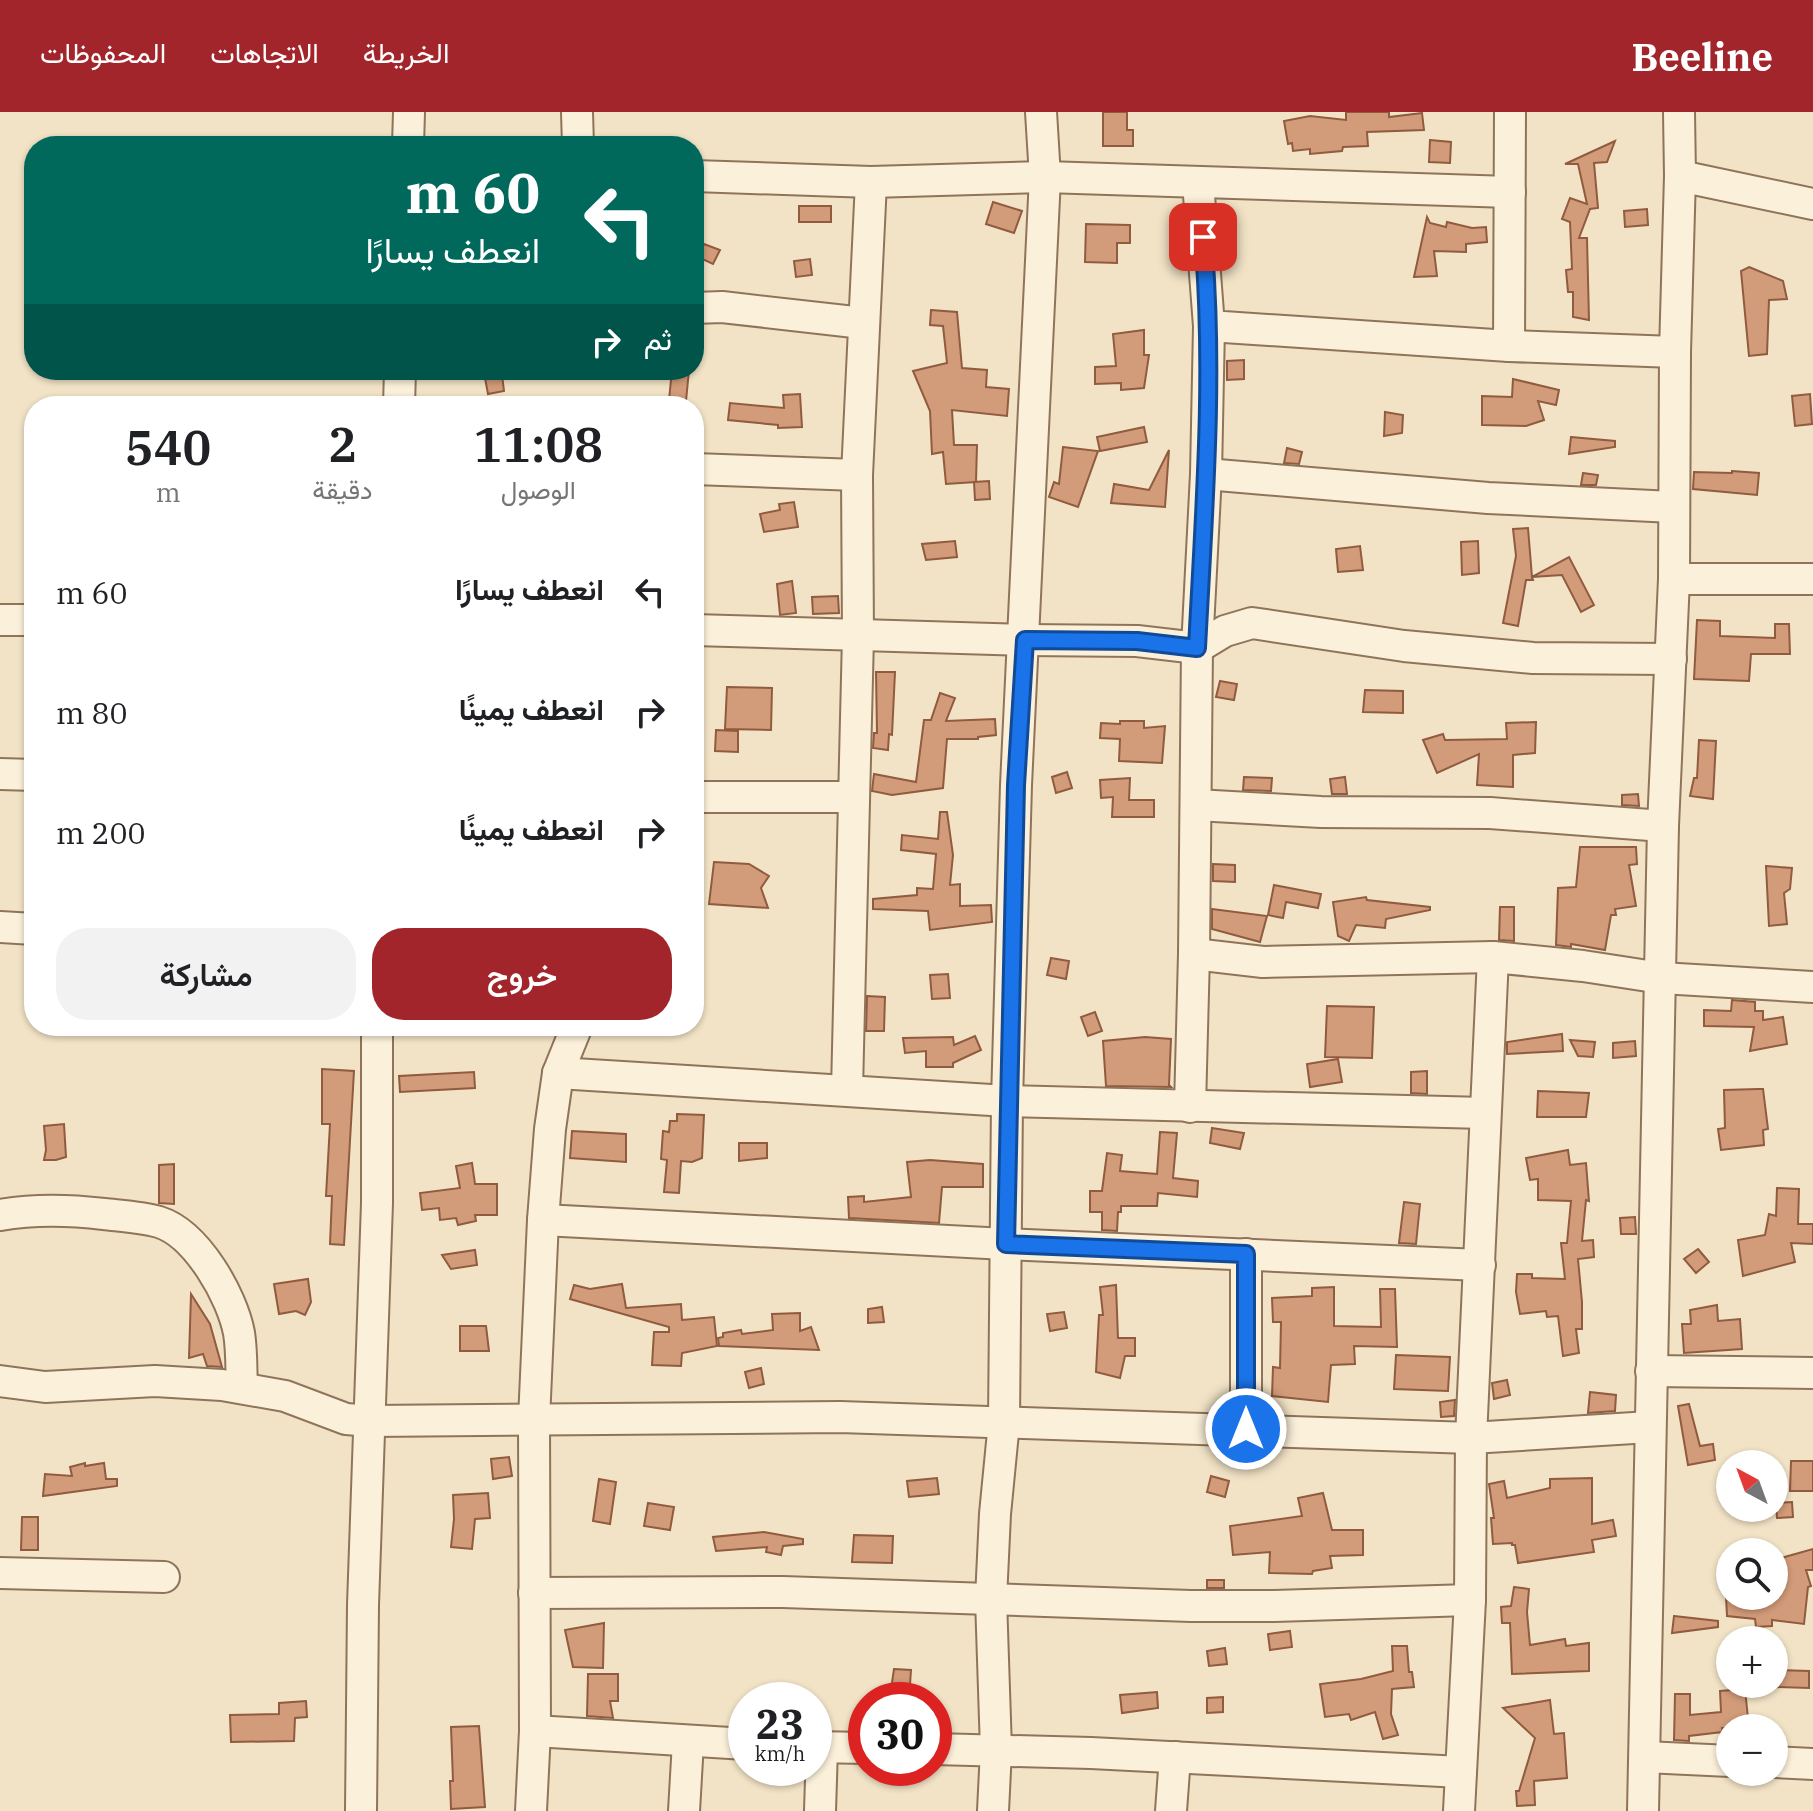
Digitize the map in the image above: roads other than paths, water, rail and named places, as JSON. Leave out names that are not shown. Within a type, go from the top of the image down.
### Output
[{"type":"street","points":[[408,136],[409,112]]},
{"type":"street","points":[[577,112],[578,136]]},
{"type":"street","points":[[993,1811],[996,1750],[991,1599],[1004,1422],[1007,1101],[1016,785],[1045,177],[1041,112]]},
{"type":"street","points":[[1509,346],[1510,112]]},
{"type":"street","points":[[1643,1811],[1663,826],[1674,579],[1679,112]]},
{"type":"street","points":[[704,176],[871,182],[1045,177],[1510,192]]},
{"type":"street","points":[[1680,176],[1813,204]]},
{"type":"street","points":[[847,1090],[858,636],[857,475],[871,182]]},
{"type":"street","points":[[1190,1107],[1197,648],[1206,474],[1209,326],[1198,182]]},
{"type":"street","points":[[704,308],[863,323]]},
{"type":"street","points":[[1209,326],[1509,346],[1675,352]]},
{"type":"street","points":[[704,469],[857,475]]},
{"type":"street","points":[[1206,474],[1488,498],[1673,507]]},
{"type":"street","points":[[1674,579],[1813,579]]},
{"type":"street","points":[[0,620],[24,620]]},
{"type":"street","points":[[704,630],[1137,641],[1197,648],[1225,631],[1252,623],[1404,646],[1533,658],[1671,659]]},
{"type":"street","points":[[0,774],[24,775]]},
{"type":"street","points":[[704,798],[854,797]]},
{"type":"street","points":[[1196,805],[1321,812],[1490,813],[1663,826]]},
{"type":"street","points":[[0,927],[24,928]]},
{"type":"street","points":[[1194,954],[1263,962],[1493,957],[1661,978],[1813,987]]},
{"type":"street","points":[[1459,1811],[1470,1600],[1471,1438],[1493,957]]},
{"type":"street","points":[[361,1811],[363,1605],[377,1218],[377,1036]]},
{"type":"street","points":[[531,1811],[535,1731],[534,1420],[543,1220],[558,1073],[573,1036]]},
{"type":"street","points":[[558,1073],[1007,1101],[1485,1113]]},
{"type":"street","points":[[0,1215],[77,1211],[162,1222],[190,1243],[209,1265],[227,1296],[239,1333],[242,1388]]},
{"type":"street","points":[[543,1220],[1480,1265]]},
{"type":"street","points":[[1246,1254],[1246,1429]]},
{"type":"street","points":[[1651,1371],[1813,1373]]},
{"type":"street","points":[[0,1381],[45,1387],[155,1381],[242,1388],[285,1396],[346,1419],[371,1421],[840,1417],[1471,1438],[1650,1427]]},
{"type":"street","points":[[0,1573],[164,1577]]},
{"type":"street","points":[[534,1593],[783,1592],[1260,1606],[1470,1600]]},
{"type":"street","points":[[535,1731],[728,1743]]},
{"type":"street","points":[[684,1811],[688,1742]]},
{"type":"street","points":[[952,1749],[1461,1772]]},
{"type":"street","points":[[1171,1811],[1175,1757]]},
{"type":"street","points":[[1645,1757],[1716,1760]]},
{"type":"street","points":[[1788,1763],[1813,1764]]},
{"type":"street","points":[[819,1786],[820,1811]]}]
